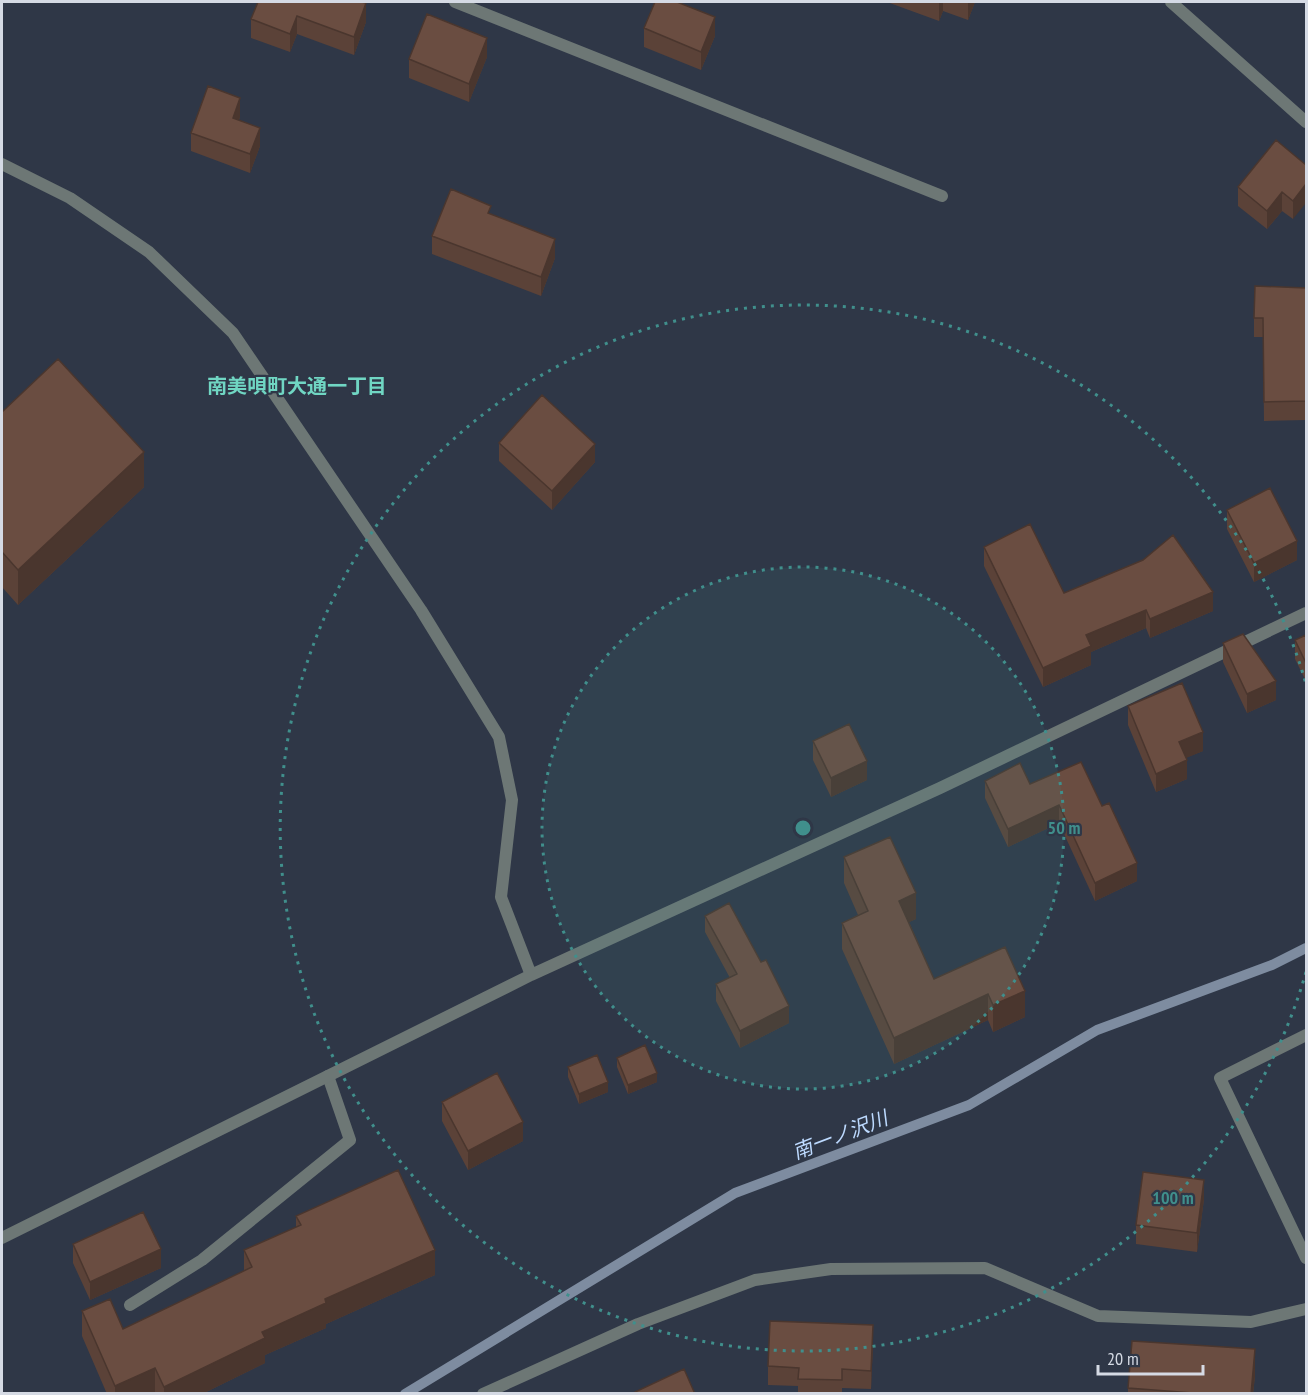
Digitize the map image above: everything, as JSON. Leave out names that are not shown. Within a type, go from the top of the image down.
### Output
[{"type":"street","points":[[455,2],[942,196]]},
{"type":"street","points":[[1171,2],[1306,122]]},
{"type":"street","points":[[2,164],[70,198],[149,252],[233,333],[421,610],[499,737],[512,800],[501,897],[531,975]]},
{"type":"street","points":[[2,1238],[531,975],[940,788],[1306,614]]},
{"type":"street","points":[[1306,1035],[1220,1078],[1306,1258]]},
{"type":"street","points":[[130,1305],[202,1260],[350,1140],[328,1076]]},
{"type":"street","points":[[483,1394],[638,1324],[755,1280],[831,1269],[984,1268],[1098,1316],[1251,1322],[1306,1310]]},
{"type":"building","points":[[258,2],[366,3],[354,37],[297,16],[290,34],[251,19]]},
{"type":"building","points":[[655,2],[677,2],[715,17],[701,52],[644,28]]},
{"type":"building","points":[[427,14],[487,38],[469,84],[409,59]]},
{"type":"building","points":[[208,86],[240,98],[233,118],[260,128],[250,154],[191,133]]},
{"type":"building","points":[[1276,140],[1306,165],[1306,184],[1293,201],[1282,192],[1267,211],[1238,187]]},
{"type":"building","points":[[451,189],[491,206],[488,213],[555,239],[541,277],[432,236]]},
{"type":"building","points":[[1255,286],[1306,288],[1306,401],[1264,402],[1263,318],[1254,318]]},
{"type":"building","points":[[58,359],[144,452],[18,570],[2,552],[2,412]]},
{"type":"building","points":[[542,395],[595,444],[552,491],[499,443]]},
{"type":"building","points":[[1270,488],[1297,541],[1254,563],[1227,510]]},
{"type":"building","points":[[1030,524],[1064,593],[1143,560],[1173,535],[1213,592],[1150,619],[1146,610],[1086,635],[1091,646],[1043,668],[984,547]]},
{"type":"building","points":[[1243,634],[1276,681],[1247,694],[1223,643]]},
{"type":"building","points":[[1306,635],[1306,663],[1295,640]]},
{"type":"building","points":[[1182,683],[1203,732],[1179,742],[1187,760],[1156,774],[1128,706]]},
{"type":"building","points":[[849,724],[867,761],[831,778],[813,741]]},
{"type":"building","points":[[1081,762],[1102,806],[1109,803],[1137,863],[1095,883],[1059,805],[1008,829],[985,781],[1020,763],[1030,784]]},
{"type":"building","points":[[890,837],[916,893],[899,901],[934,979],[1005,947],[1025,991],[993,1005],[988,994],[894,1038],[842,923],[868,911],[844,857]]},
{"type":"building","points":[[729,903],[761,962],[766,960],[789,1006],[740,1031],[716,984],[737,974],[705,916]]},
{"type":"building","points":[[645,1045],[657,1073],[628,1085],[617,1058]]},
{"type":"building","points":[[597,1055],[608,1082],[579,1094],[568,1067]]},
{"type":"building","points":[[497,1073],[523,1122],[468,1151],[442,1102]]},
{"type":"building","points":[[398,1170],[435,1250],[325,1299],[326,1303],[262,1332],[265,1338],[164,1387],[155,1368],[115,1386],[82,1311],[110,1299],[123,1329],[252,1267],[244,1250],[301,1225],[296,1216]]},
{"type":"building","points":[[1143,1172],[1204,1180],[1197,1233],[1136,1225]]},
{"type":"building","points":[[143,1212],[161,1249],[90,1282],[73,1244]]},
{"type":"building","points":[[770,1321],[873,1325],[871,1371],[842,1369],[842,1380],[798,1379],[799,1368],[768,1366]]},
{"type":"building","points":[[1132,1341],[1255,1349],[1251,1394],[1206,1394],[1128,1388]]},
{"type":"building","points":[[684,1369],[695,1394],[635,1394],[635,1392]]},
{"type":"waterway","name":"南一ノ沢川","points":[[405,1394],[735,1193],[969,1105],[1097,1030],[1272,965],[1306,948]]},
{"type":"district","name":"南美唄町大通一丁目","points":[[297,386]]}]
